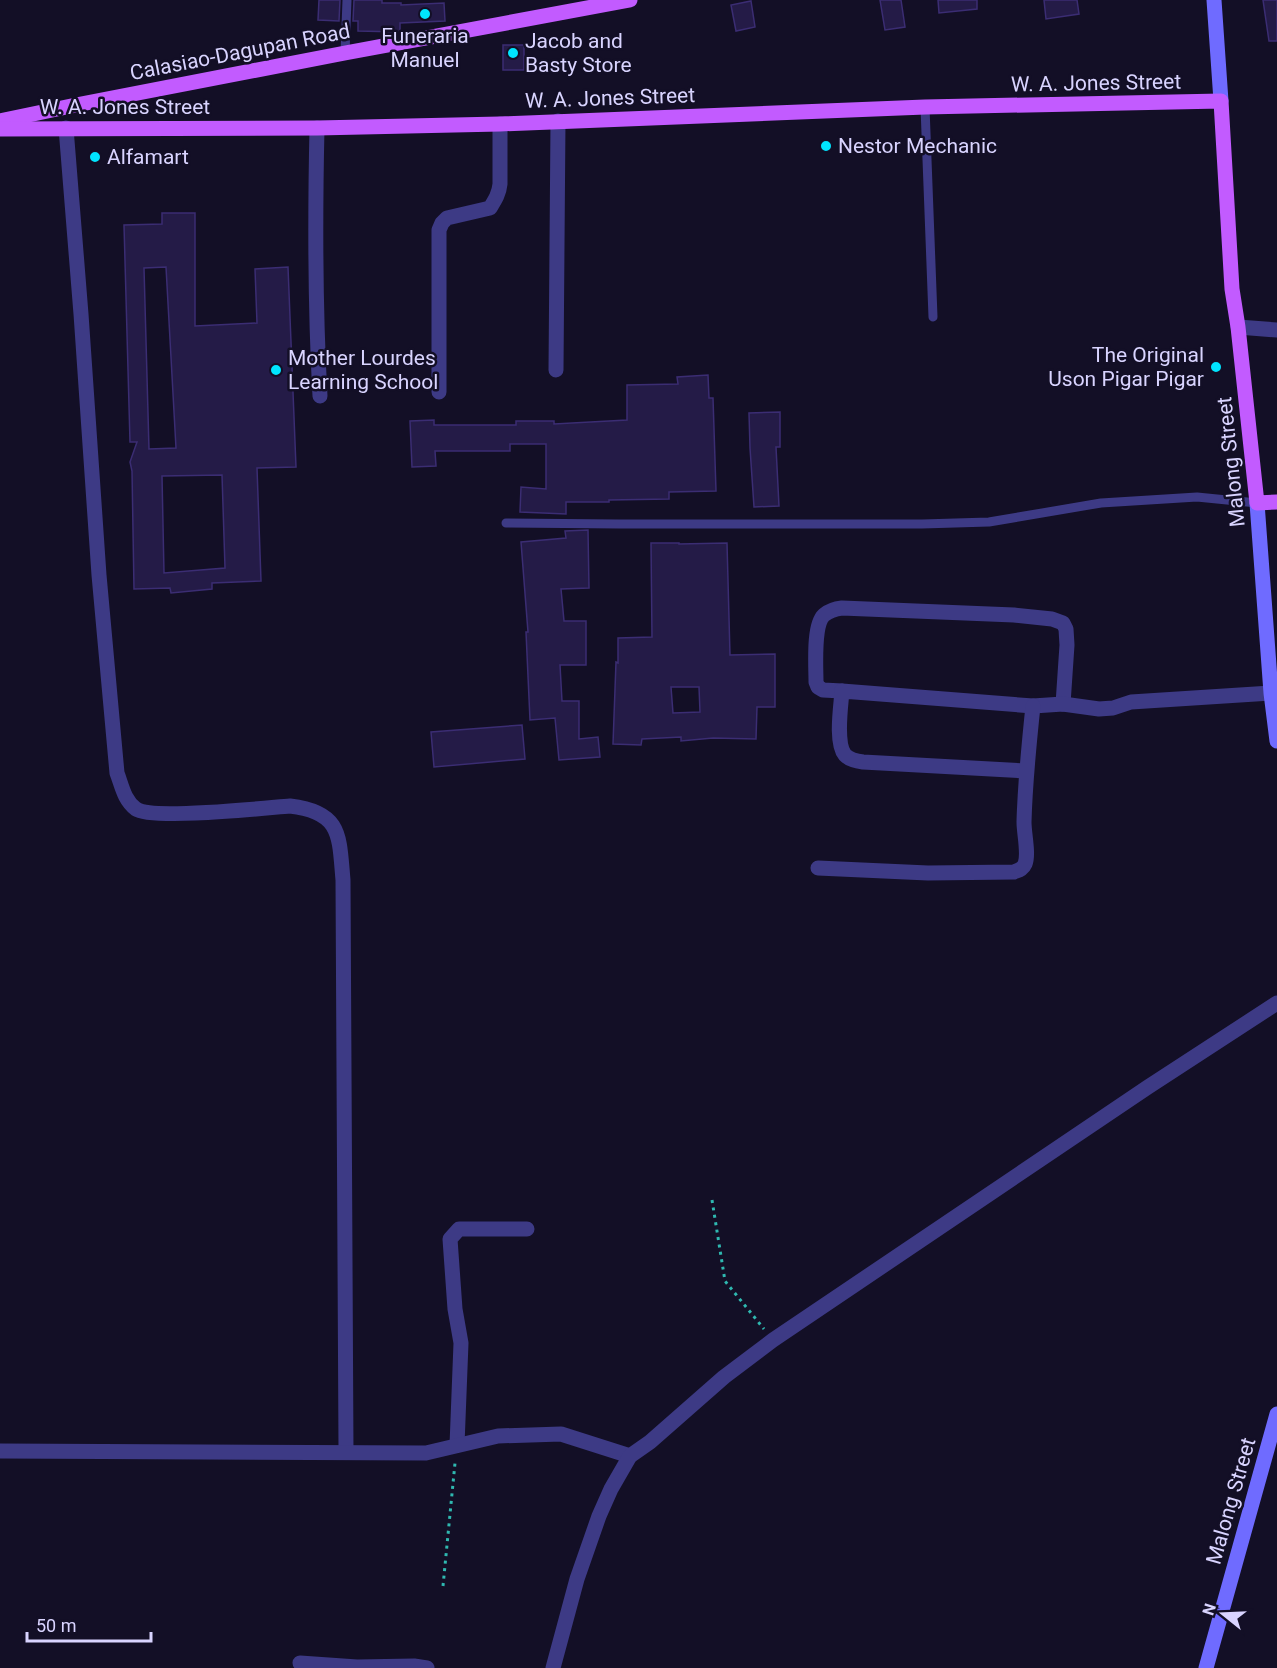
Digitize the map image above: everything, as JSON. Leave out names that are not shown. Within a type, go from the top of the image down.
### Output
[{"type":"main road","name":"Calasiao-Dagupan Road","points":[[0,121],[630,0]]},
{"type":"main road","name":"W. A. Jones Street","points":[[0,129],[317,128],[500,124],[925,107],[1221,101]]},
{"type":"main road","name":"Malong Street","points":[[1221,101],[1232,289],[1257,503]]},
{"type":"main road","points":[[1257,503],[1277,502]]},
{"type":"street","name":"Malong Street","points":[[1215,0],[1221,101]]},
{"type":"street","points":[[556,370],[558,121]]},
{"type":"street","points":[[439,392],[439,230],[447,218],[490,208],[495,200],[500,191],[500,124]]},
{"type":"street","points":[[66,128],[102,610],[117,773],[127,801],[139,811],[161,814],[290,806],[306,808],[326,816],[339,839],[343,880],[346,1451]]},
{"type":"street","points":[[317,128],[315,237],[320,396]]},
{"type":"street","points":[[1238,327],[1277,330]]},
{"type":"street","name":"Malong Street","points":[[1257,503],[1271,693],[1277,741]]},
{"type":"street","points":[[1063,704],[1066,629],[1063,623],[1052,619],[1014,615],[842,608],[831,610],[822,616],[818,625],[816,682],[823,690],[1033,706],[1063,704],[1099,709],[1113,708],[1131,702],[1271,693]]},
{"type":"street","points":[[842,691],[840,740],[842,750],[852,759],[863,762],[1026,771]]},
{"type":"street","points":[[818,868],[928,873],[1014,872],[1021,869],[1025,865],[1026,858],[1024,825],[1026,771],[1033,706]]},
{"type":"street","points":[[553,1668],[577,1579],[599,1516],[610,1489],[630,1456],[650,1442],[724,1377],[772,1340],[1138,1093],[1277,1003]]},
{"type":"street","points":[[457,1445],[461,1343],[455,1309],[450,1239],[459,1229],[527,1229]]},
{"type":"street","name":"Malong Street","points":[[1206,1668],[1277,1414]]},
{"type":"street","points":[[0,1451],[426,1453],[498,1436],[561,1434],[630,1456]]},
{"type":"street","points":[[300,1663],[427,1668]]},
{"type":"lane","points":[[345,53],[347,0]]},
{"type":"lane","points":[[925,107],[933,317]]},
{"type":"lane","points":[[506,523],[922,524],[989,522],[1101,503],[1154,499],[1197,497],[1257,503]]},
{"type":"path","points":[[712,1200],[725,1281],[772,1340]]},
{"type":"path","points":[[443,1586],[457,1445]]},
{"type":"building","points":[[319,0],[340,0],[339,21],[318,20]]},
{"type":"building","points":[[354,0],[382,0],[382,3],[401,3],[401,5],[444,3],[445,21],[400,23],[400,32],[358,31],[358,21],[353,21]]},
{"type":"building","points":[[880,0],[901,0],[905,27],[885,30]]},
{"type":"building","points":[[938,0],[977,0],[977,9],[939,13]]},
{"type":"building","points":[[1044,0],[1077,0],[1079,14],[1046,19]]},
{"type":"building","points":[[1263,0],[1277,0],[1277,41],[1269,41]]},
{"type":"building","points":[[751,1],[755,27],[736,31],[731,5]]},
{"type":"building","points":[[503,45],[524,45],[524,70],[503,70]]},
{"type":"building","points":[[162,213],[195,213],[195,326],[257,323],[255,269],[288,267],[296,467],[257,468],[261,581],[212,583],[212,589],[171,593],[170,588],[134,589],[130,462],[137,442],[130,442],[124,225],[162,224]],"holes":[[[166,267],[176,448],[149,449],[144,268]],[[222,475],[225,568],[164,573],[162,476]]]},
{"type":"building","points":[[708,375],[709,398],[713,398],[716,491],[669,492],[669,499],[566,502],[566,514],[520,512],[521,487],[546,489],[546,444],[510,444],[510,451],[435,451],[436,466],[412,467],[410,421],[434,420],[434,425],[516,425],[516,421],[554,421],[554,424],[627,420],[627,385],[678,384],[677,377]]},
{"type":"building","points":[[780,412],[780,447],[776,447],[779,506],[754,507],[749,413]]},
{"type":"building","points":[[588,530],[589,588],[561,589],[564,621],[586,621],[586,665],[560,665],[562,701],[579,701],[579,739],[598,737],[600,757],[559,760],[555,718],[530,720],[526,632],[528,632],[521,542],[566,538],[565,531]]},
{"type":"building","points":[[651,543],[727,543],[730,655],[775,654],[775,707],[757,707],[756,739],[713,738],[681,741],[681,737],[642,739],[641,745],[613,744],[618,638],[652,637]],"holes":[[[671,687],[699,687],[700,712],[673,713]]]},
{"type":"building","points":[[522,725],[525,759],[434,767],[431,732]]},
{"type":"place","name":"Funeraria Manuel","points":[[425,14]]},
{"type":"place","name":"Jacob and Basty Store","points":[[513,53]]},
{"type":"place","name":"Nestor Mechanic","points":[[826,146]]},
{"type":"place","name":"Alfamart","points":[[95,157]]},
{"type":"place","name":"The Original Uson Pigar Pigar","points":[[1216,367]]},
{"type":"place","name":"Mother Lourdes Learning School","points":[[276,370]]}]
